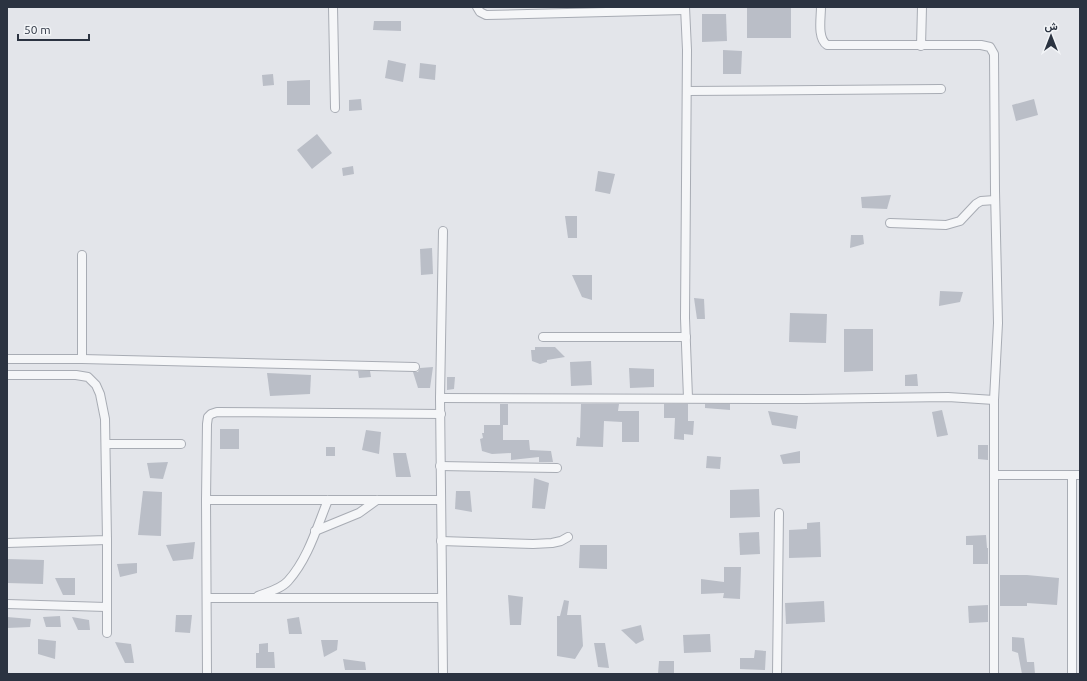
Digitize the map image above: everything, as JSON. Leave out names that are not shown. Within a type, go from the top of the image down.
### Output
[{"type":"street","points":[[333,7],[335,108]]},
{"type":"street","points":[[477,7],[480,12],[486,15],[685,9],[687,50],[686,337],[688,398]]},
{"type":"street","points":[[821,7],[821,36],[823,42],[827,45],[981,45],[990,47],[994,54],[998,323],[994,400],[994,674]]},
{"type":"street","points":[[921,46],[922,7]]},
{"type":"street","points":[[687,91],[941,89]]},
{"type":"street","points":[[890,223],[946,225],[960,221],[976,204],[981,201],[995,200]]},
{"type":"street","points":[[443,231],[440,398],[443,674]]},
{"type":"street","points":[[82,255],[82,359]]},
{"type":"street","points":[[543,337],[686,337]]},
{"type":"street","points":[[7,359],[82,359],[415,367]]},
{"type":"street","points":[[7,375],[76,375],[88,377],[96,385],[100,394],[106,444],[107,633]]},
{"type":"street","points":[[440,398],[804,399],[948,397],[994,400]]},
{"type":"street","points":[[207,674],[206,500],[208,417],[217,412],[441,414]]},
{"type":"street","points":[[106,444],[181,444]]},
{"type":"street","points":[[440,466],[557,468]]},
{"type":"street","points":[[994,475],[1076,475],[1072,674]]},
{"type":"street","points":[[206,500],[440,500]]},
{"type":"street","points":[[253,598],[279,588],[288,581],[303,560],[328,500]]},
{"type":"street","points":[[316,531],[359,513],[377,500]]},
{"type":"street","points":[[777,674],[779,514]]},
{"type":"street","points":[[441,541],[533,544],[556,542],[568,537]]},
{"type":"street","points":[[7,543],[107,540]]},
{"type":"street","points":[[207,598],[442,598]]},
{"type":"street","points":[[7,604],[106,607]]},
{"type":"building","points":[[747,7],[791,7],[791,38],[747,38]]},
{"type":"building","points":[[702,14],[726,14],[727,41],[702,42]]},
{"type":"building","points":[[374,21],[401,21],[401,31],[373,30]]},
{"type":"building","points":[[723,50],[742,51],[741,74],[723,74]]},
{"type":"building","points":[[388,60],[406,64],[403,82],[385,78]]},
{"type":"building","points":[[420,63],[436,65],[435,80],[419,78]]},
{"type":"building","points":[[273,74],[274,85],[263,86],[262,75]]},
{"type":"building","points":[[310,80],[310,105],[287,105],[287,81]]},
{"type":"building","points":[[361,99],[362,110],[349,111],[349,100]]},
{"type":"building","points":[[1034,99],[1038,115],[1016,121],[1012,105]]},
{"type":"building","points":[[317,134],[332,153],[312,169],[297,150]]},
{"type":"building","points":[[353,166],[354,174],[343,176],[342,168]]},
{"type":"building","points":[[598,171],[615,174],[610,194],[595,191]]},
{"type":"building","points":[[891,195],[887,209],[862,208],[861,197]]},
{"type":"building","points":[[565,216],[577,216],[577,238],[568,238]]},
{"type":"building","points":[[851,235],[863,235],[864,244],[850,248]]},
{"type":"building","points":[[432,248],[433,274],[421,275],[420,249]]},
{"type":"building","points":[[572,275],[592,275],[592,300],[582,297]]},
{"type":"building","points":[[940,291],[963,292],[960,302],[939,306]]},
{"type":"building","points":[[694,298],[704,299],[705,319],[697,319]]},
{"type":"building","points":[[790,313],[827,314],[826,343],[789,342]]},
{"type":"building","points":[[844,329],[873,329],[873,371],[844,372]]},
{"type":"building","points":[[535,347],[555,347],[565,357],[547,360],[547,362],[540,364],[532,361],[531,350],[535,350]]},
{"type":"building","points":[[591,361],[592,385],[571,386],[570,362]]},
{"type":"building","points":[[433,367],[430,388],[418,388],[413,372],[418,372],[420,368]]},
{"type":"building","points":[[629,368],[654,369],[654,387],[630,388]]},
{"type":"building","points":[[358,371],[370,371],[371,377],[359,378]]},
{"type":"building","points":[[267,373],[311,375],[310,394],[270,396]]},
{"type":"building","points":[[917,374],[918,386],[905,386],[905,375]]},
{"type":"building","points":[[447,377],[455,377],[454,389],[447,390]]},
{"type":"building","points":[[500,404],[508,404],[508,425],[500,425]]},
{"type":"building","points":[[581,404],[619,404],[618,411],[639,411],[639,442],[622,442],[622,422],[604,421],[603,447],[576,446],[577,437],[580,438]]},
{"type":"building","points":[[664,404],[688,404],[688,421],[694,421],[693,435],[684,434],[684,440],[674,439],[675,418],[664,418]]},
{"type":"building","points":[[705,404],[730,404],[730,410],[705,408]]},
{"type":"building","points":[[942,410],[948,435],[937,437],[932,412]]},
{"type":"building","points":[[768,411],[798,416],[796,429],[772,425]]},
{"type":"building","points":[[484,425],[503,425],[503,440],[529,440],[530,450],[551,451],[553,462],[539,462],[539,457],[511,460],[511,453],[492,454],[482,451],[480,439],[483,438],[482,433],[484,433]]},
{"type":"building","points":[[220,429],[239,429],[239,449],[220,449]]},
{"type":"building","points":[[366,430],[381,432],[379,454],[362,450]]},
{"type":"building","points":[[978,445],[988,445],[988,460],[978,459]]},
{"type":"building","points":[[326,447],[335,447],[335,456],[326,456]]},
{"type":"building","points":[[800,451],[800,463],[783,464],[780,455]]},
{"type":"building","points":[[393,453],[406,453],[411,477],[396,477]]},
{"type":"building","points":[[707,456],[721,457],[720,469],[706,468]]},
{"type":"building","points":[[168,462],[163,479],[150,478],[147,463]]},
{"type":"building","points":[[534,478],[549,483],[545,509],[532,508]]},
{"type":"building","points":[[759,489],[760,517],[730,518],[730,490]]},
{"type":"building","points":[[143,491],[162,492],[161,536],[138,535]]},
{"type":"building","points":[[456,491],[470,491],[472,512],[455,509]]},
{"type":"building","points":[[820,522],[821,557],[789,558],[789,530],[807,529],[807,523]]},
{"type":"building","points":[[759,532],[760,554],[740,555],[739,533]]},
{"type":"building","points":[[986,535],[988,564],[973,564],[973,545],[966,545],[966,536]]},
{"type":"building","points":[[195,542],[193,559],[173,561],[166,545]]},
{"type":"building","points":[[580,545],[607,545],[607,569],[579,568]]},
{"type":"building","points":[[7,559],[44,560],[43,584],[7,583]]},
{"type":"building","points":[[137,563],[137,573],[120,577],[117,564]]},
{"type":"building","points":[[724,567],[741,567],[740,599],[723,598],[724,593],[701,594],[701,579],[724,582]]},
{"type":"building","points":[[1000,575],[1027,575],[1059,578],[1057,605],[1027,603],[1027,606],[1000,606]]},
{"type":"building","points":[[55,578],[75,578],[75,595],[63,595]]},
{"type":"building","points":[[508,595],[523,597],[521,625],[510,625]]},
{"type":"building","points":[[564,600],[569,601],[567,615],[581,615],[583,646],[575,659],[557,656],[557,616],[560,616]]},
{"type":"building","points":[[824,601],[825,622],[786,624],[785,603]]},
{"type":"building","points":[[988,605],[988,622],[969,623],[968,606]]},
{"type":"building","points":[[176,615],[192,615],[190,633],[175,632]]},
{"type":"building","points":[[60,616],[61,627],[46,627],[43,617]]},
{"type":"building","points":[[7,617],[31,619],[30,627],[7,628]]},
{"type":"building","points":[[72,617],[89,620],[90,630],[78,630]]},
{"type":"building","points":[[299,617],[302,634],[289,634],[287,619]]},
{"type":"building","points":[[641,625],[644,640],[636,644],[621,630]]},
{"type":"building","points":[[710,634],[711,652],[684,653],[683,635]]},
{"type":"building","points":[[1012,637],[1024,638],[1027,662],[1034,662],[1035,674],[1022,674],[1018,653],[1012,651]]},
{"type":"building","points":[[38,639],[56,641],[55,659],[38,654]]},
{"type":"building","points":[[321,640],[338,640],[337,650],[324,657]]},
{"type":"building","points":[[115,642],[131,644],[134,663],[125,663]]},
{"type":"building","points":[[268,643],[268,652],[274,652],[275,668],[256,668],[256,653],[259,653],[259,644]]},
{"type":"building","points":[[594,643],[605,643],[609,668],[598,667]]},
{"type":"building","points":[[755,650],[766,651],[765,670],[740,669],[740,658],[754,658]]},
{"type":"building","points":[[343,659],[365,662],[366,670],[345,670]]},
{"type":"building","points":[[659,661],[674,661],[674,674],[658,674]]}]
